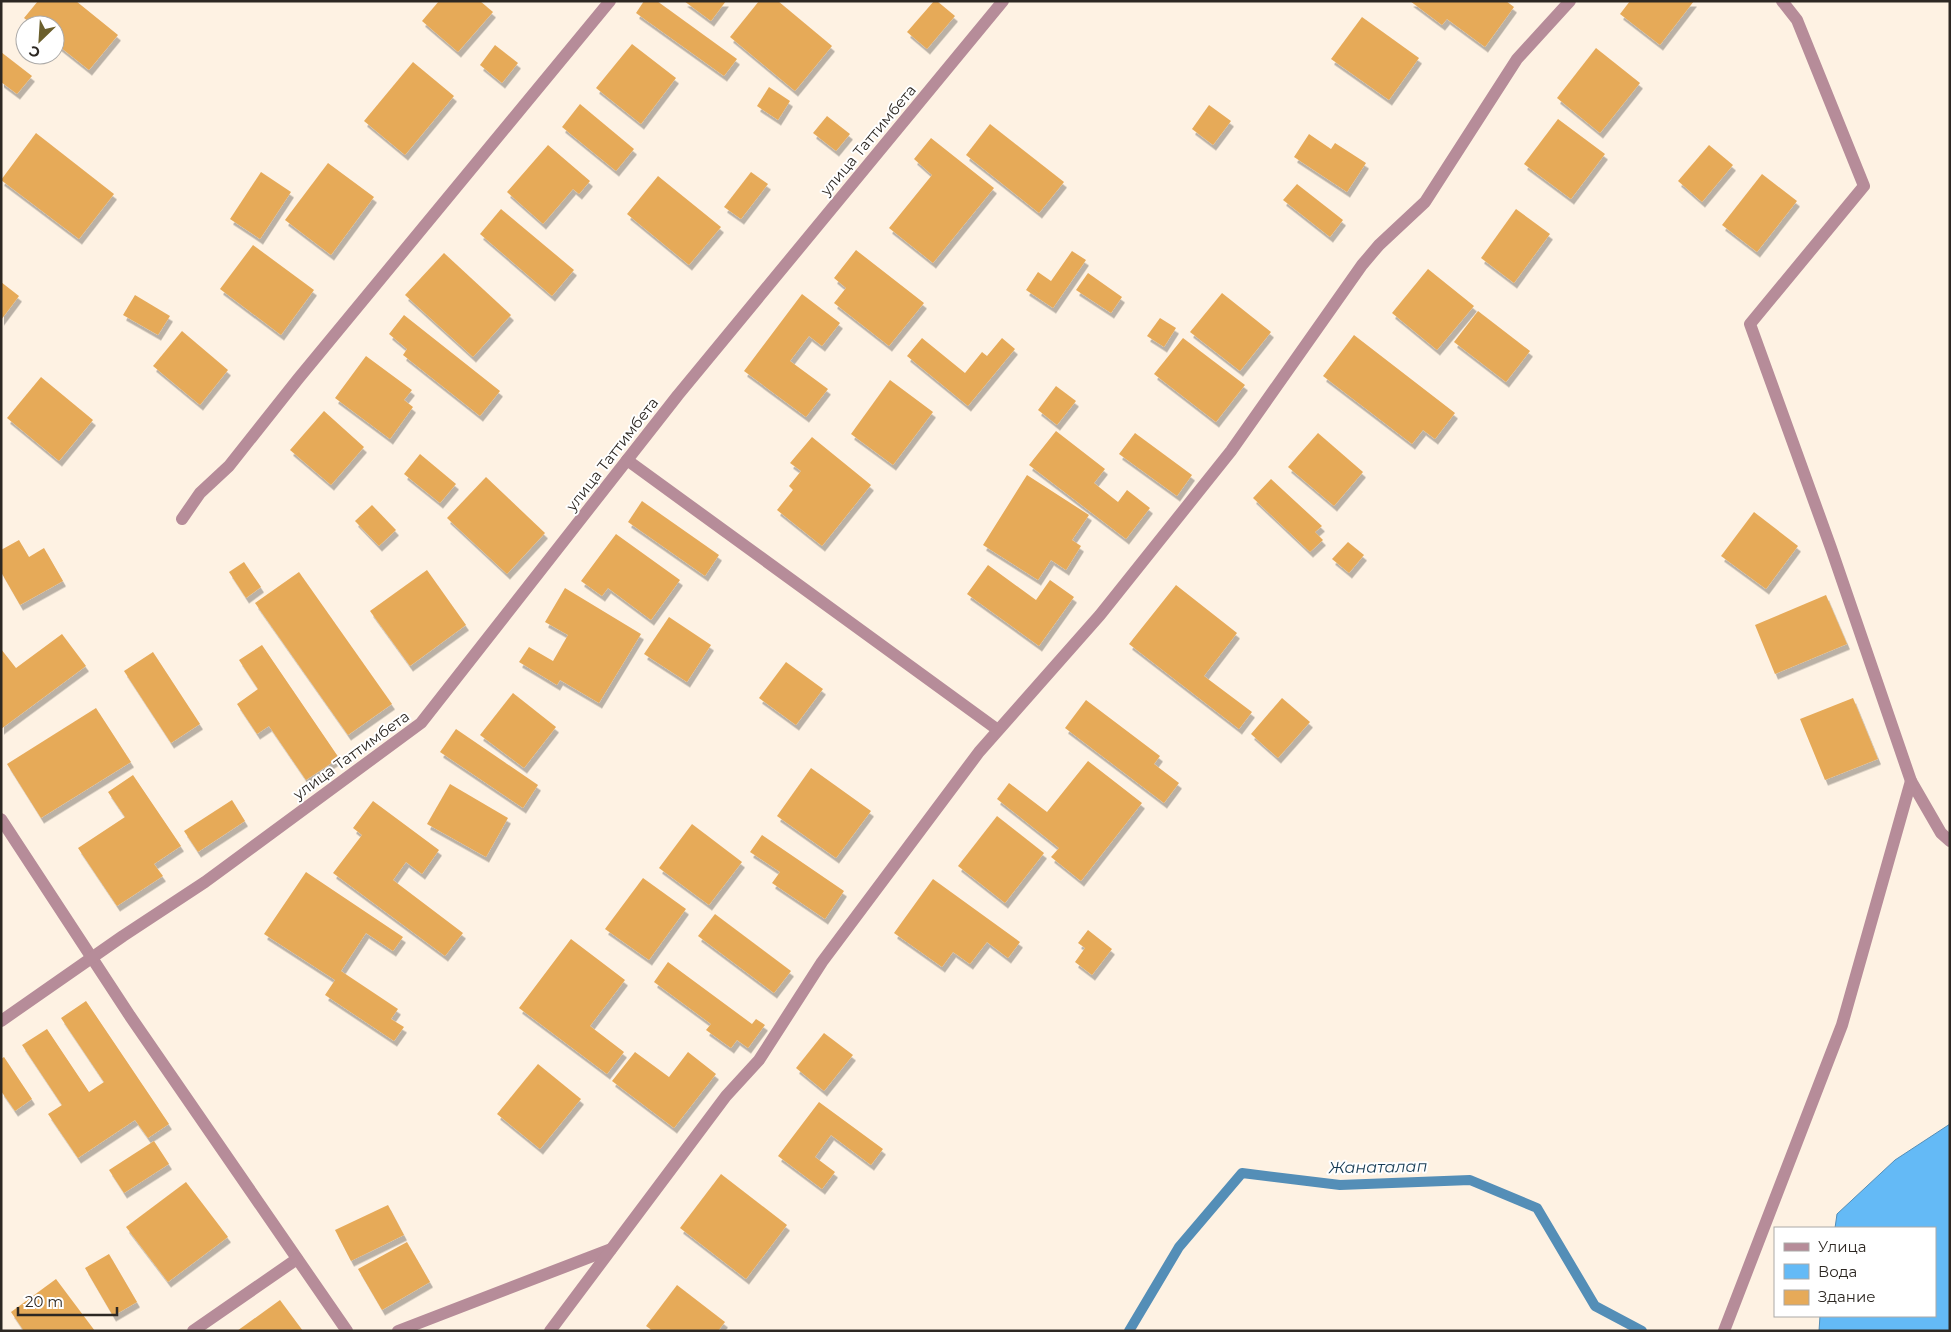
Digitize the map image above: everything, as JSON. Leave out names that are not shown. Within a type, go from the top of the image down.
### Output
[{"type":"street","points":[[182,519],[200,493],[229,466],[304,371],[459,186],[610,1]]},
{"type":"street","name":"улица Таттимбета","points":[[1,1021],[205,882],[421,723],[678,395],[1003,1]]},
{"type":"street","points":[[550,1331],[726,1096],[759,1060],[822,962],[979,752],[1100,615],[1231,451],[1362,265],[1379,244],[1425,202],[1517,59],[1570,1]]},
{"type":"street","points":[[1782,1],[1797,20],[1864,186],[1750,324],[1827,538],[1911,781],[1941,833],[1950,841]]},
{"type":"street","points":[[627,460],[998,730]]},
{"type":"street","points":[[1724,1331],[1842,1025],[1911,781]]},
{"type":"street","points":[[1,818],[130,1016],[347,1331]]},
{"type":"street","points":[[398,1331],[611,1249]]},
{"type":"street","points":[[193,1331],[297,1259]]},
{"type":"water","points":[[1950,1124],[1950,1331],[1819,1331],[1820,1317],[1936,1317],[1936,1227],[1835,1227],[1837,1214],[1895,1160]]},
{"type":"building","points":[[38,1],[76,1],[118,35],[89,70],[65,51],[65,15],[26,15]]},
{"type":"building","points":[[439,1],[480,1],[493,12],[458,52],[422,21]]},
{"type":"building","points":[[644,1],[657,1],[737,59],[724,76],[636,13]]},
{"type":"building","points":[[684,1],[726,1],[711,21]]},
{"type":"building","points":[[759,1],[778,1],[832,46],[795,91],[730,37]]},
{"type":"building","points":[[934,1],[937,1],[955,16],[927,49],[907,32]]},
{"type":"building","points":[[1410,1],[1506,1],[1514,7],[1485,47],[1447,19],[1442,25]]},
{"type":"building","points":[[1630,1],[1694,1],[1660,45],[1620,14]]},
{"type":"building","points":[[1362,17],[1419,58],[1389,100],[1331,59]]},
{"type":"building","points":[[632,44],[676,78],[641,124],[596,88]]},
{"type":"building","points":[[495,45],[518,63],[502,83],[480,65]]},
{"type":"building","points":[[1596,48],[1640,83],[1600,133],[1557,98]]},
{"type":"building","points":[[1,52],[15,63],[15,65],[18,65],[32,76],[17,94],[1,82]]},
{"type":"building","points":[[413,62],[454,96],[405,155],[364,121]]},
{"type":"building","points":[[769,87],[790,101],[778,120],[757,106]]},
{"type":"building","points":[[580,104],[634,149],[616,171],[562,127]]},
{"type":"building","points":[[1209,105],[1231,121],[1213,145],[1192,129]]},
{"type":"building","points":[[827,116],[850,134],[836,151],[813,133]]},
{"type":"building","points":[[1558,119],[1605,154],[1571,199],[1524,164]]},
{"type":"building","points":[[990,124],[1064,182],[1039,213],[966,155]]},
{"type":"building","points":[[36,133],[114,194],[79,239],[1,180]]},
{"type":"building","points":[[1309,134],[1331,149],[1335,143],[1366,163],[1347,192],[1294,157]]},
{"type":"building","points":[[931,138],[994,188],[933,263],[889,228],[932,175],[914,159]]},
{"type":"building","points":[[548,145],[590,181],[579,194],[573,189],[543,224],[507,192]]},
{"type":"building","points":[[1709,145],[1733,165],[1702,202],[1678,181]]},
{"type":"building","points":[[328,163],[374,197],[331,255],[285,220]]},
{"type":"building","points":[[261,172],[291,192],[260,239],[230,219]]},
{"type":"building","points":[[751,172],[768,184],[741,219],[724,207]]},
{"type":"building","points":[[1762,174],[1797,201],[1757,252],[1722,225]]},
{"type":"building","points":[[658,176],[721,227],[689,265],[627,214]]},
{"type":"building","points":[[1297,184],[1343,220],[1330,237],[1283,200]]},
{"type":"building","points":[[501,209],[574,270],[552,296],[480,234]]},
{"type":"building","points":[[1516,209],[1550,234],[1514,283],[1481,258]]},
{"type":"building","points":[[253,245],[314,290],[281,335],[220,289]]},
{"type":"building","points":[[856,250],[924,303],[889,346],[834,303],[846,288],[834,278]]},
{"type":"building","points":[[1072,251],[1086,260],[1053,308],[1026,290],[1038,272],[1051,281]]},
{"type":"building","points":[[444,253],[511,315],[473,357],[405,295]]},
{"type":"building","points":[[1428,269],[1474,306],[1437,350],[1392,313]]},
{"type":"building","points":[[1088,273],[1122,297],[1111,313],[1076,290]]},
{"type":"building","points":[[1,282],[19,296],[1,320]]},
{"type":"building","points":[[1222,293],[1271,332],[1240,371],[1190,332]]},
{"type":"building","points":[[802,294],[840,323],[822,346],[809,336],[790,361],[828,389],[806,417],[744,371]]},
{"type":"building","points":[[135,295],[170,316],[158,335],[123,315]]},
{"type":"building","points":[[1478,311],[1530,351],[1506,382],[1454,342]]},
{"type":"building","points":[[404,315],[500,391],[480,416],[403,355],[407,349],[389,334]]},
{"type":"building","points":[[1160,318],[1176,328],[1164,347],[1147,336]]},
{"type":"building","points":[[182,331],[228,370],[200,405],[153,366]]},
{"type":"building","points":[[1354,335],[1455,413],[1435,439],[1423,430],[1412,444],[1323,376]]},
{"type":"building","points":[[922,338],[965,373],[982,352],[987,356],[1002,338],[1015,349],[968,406],[907,356]]},
{"type":"building","points":[[1183,338],[1245,385],[1216,422],[1154,374]]},
{"type":"building","points":[[366,356],[412,390],[404,400],[413,407],[390,439],[335,398]]},
{"type":"building","points":[[41,377],[93,420],[59,461],[7,418]]},
{"type":"building","points":[[890,380],[933,412],[893,465],[851,434]]},
{"type":"building","points":[[1056,386],[1076,401],[1057,425],[1038,410]]},
{"type":"building","points":[[324,411],[364,447],[331,485],[290,450]]},
{"type":"building","points":[[1056,431],[1105,469],[1094,483],[1118,502],[1127,490],[1150,508],[1126,539],[1029,465]]},
{"type":"building","points":[[1135,433],[1192,475],[1177,496],[1119,454]]},
{"type":"building","points":[[1318,433],[1363,472],[1334,506],[1288,467]]},
{"type":"building","points":[[812,437],[871,485],[822,546],[777,510],[793,490],[789,486],[801,471],[790,463]]},
{"type":"building","points":[[420,454],[456,484],[440,503],[404,474]]},
{"type":"building","points":[[1027,475],[1089,515],[1072,540],[1081,546],[1066,570],[1051,560],[1038,580],[983,545]]},
{"type":"building","points":[[486,477],[545,533],[507,574],[447,518]]},
{"type":"building","points":[[1271,479],[1322,526],[1315,532],[1323,540],[1310,552],[1253,498]]},
{"type":"building","points":[[642,501],[719,555],[705,576],[628,522]]},
{"type":"building","points":[[372,505],[396,530],[379,546],[355,521]]},
{"type":"building","points":[[1754,512],[1798,546],[1766,589],[1721,556]]},
{"type":"building","points":[[616,534],[680,580],[651,620],[608,588],[602,596],[581,581]]},
{"type":"building","points":[[19,540],[29,557],[44,548],[63,581],[20,605],[1,572],[1,550]]},
{"type":"building","points":[[1348,542],[1364,555],[1349,573],[1332,559]]},
{"type":"building","points":[[244,562],[261,587],[246,598],[229,572]]},
{"type":"building","points":[[988,565],[1036,600],[1050,580],[1074,597],[1039,646],[967,594]]},
{"type":"building","points":[[427,570],[466,625],[410,666],[370,611]]},
{"type":"building","points":[[299,572],[392,704],[348,735],[255,603]]},
{"type":"building","points":[[1176,585],[1237,633],[1204,676],[1252,712],[1239,729],[1129,644]]},
{"type":"building","points":[[565,588],[641,634],[599,703],[560,680],[557,685],[519,662],[529,647],[553,661],[568,635],[545,622]]},
{"type":"building","points":[[1826,595],[1847,644],[1775,674],[1755,625]]},
{"type":"building","points":[[669,617],[711,645],[687,682],[644,654]]},
{"type":"building","points":[[62,634],[86,666],[1,729],[1,649],[16,668]]},
{"type":"building","points":[[262,645],[339,758],[306,780],[269,726],[257,734],[237,704],[258,689],[239,660]]},
{"type":"building","points":[[153,652],[200,724],[171,743],[124,671]]},
{"type":"building","points":[[786,662],[823,689],[796,725],[759,698]]},
{"type":"building","points":[[513,693],[556,727],[524,768],[480,735]]},
{"type":"building","points":[[1282,698],[1310,722],[1278,758],[1251,734]]},
{"type":"building","points":[[1853,698],[1878,759],[1825,780],[1800,719]]},
{"type":"building","points":[[1086,700],[1160,756],[1154,764],[1179,783],[1164,803],[1065,728]]},
{"type":"building","points":[[96,708],[131,762],[41,818],[7,764]]},
{"type":"building","points":[[456,729],[538,785],[523,808],[440,752]]},
{"type":"building","points":[[1088,761],[1142,803],[1081,881],[1051,857],[1059,848],[997,799],[1009,783],[1047,812]]},
{"type":"building","points":[[811,768],[871,811],[836,858],[777,816]]},
{"type":"building","points":[[133,775],[181,846],[154,864],[163,876],[117,906],[78,848],[125,817],[108,792]]},
{"type":"building","points":[[450,784],[508,818],[486,857],[427,824]]},
{"type":"building","points":[[232,800],[245,821],[198,852],[184,831]]},
{"type":"building","points":[[373,801],[439,850],[422,874],[406,862],[393,880],[463,933],[445,956],[333,873],[362,835],[353,828]]},
{"type":"building","points":[[997,816],[1044,853],[1005,903],[958,866]]},
{"type":"building","points":[[692,824],[742,862],[709,905],[659,868]]},
{"type":"building","points":[[762,835],[844,891],[825,919],[772,883],[780,872],[750,852]]},
{"type":"building","points":[[306,872],[403,937],[393,951],[366,933],[341,971],[398,1009],[391,1019],[404,1027],[394,1041],[325,995],[335,980],[264,934]]},
{"type":"building","points":[[643,878],[686,909],[649,960],[605,929]]},
{"type":"building","points":[[933,879],[1020,942],[1008,958],[987,942],[970,964],[953,952],[942,967],[894,933]]},
{"type":"building","points":[[715,914],[791,971],[774,993],[698,936]]},
{"type":"building","points":[[1088,930],[1112,949],[1092,975],[1075,962],[1085,948],[1078,943]]},
{"type":"building","points":[[571,939],[625,980],[590,1026],[624,1052],[607,1074],[519,1008]]},
{"type":"building","points":[[668,962],[752,1024],[756,1019],[765,1025],[748,1048],[737,1040],[731,1048],[706,1030],[711,1024],[654,982]]},
{"type":"building","points":[[86,1001],[169,1124],[148,1138],[135,1120],[78,1158],[48,1114],[62,1105],[22,1045],[47,1029],[89,1092],[104,1082],[61,1018]]},
{"type":"building","points":[[824,1033],[853,1055],[824,1091],[796,1068]]},
{"type":"building","points":[[635,1052],[669,1077],[688,1052],[716,1074],[674,1128],[612,1081]]},
{"type":"building","points":[[4,1057],[32,1099],[15,1111],[1,1091],[1,1059]]},
{"type":"building","points":[[538,1064],[581,1099],[540,1149],[497,1114]]},
{"type":"building","points":[[819,1102],[883,1149],[871,1165],[831,1135],[815,1157],[835,1172],[822,1189],[778,1156]]},
{"type":"building","points":[[154,1141],[169,1164],[124,1193],[109,1170]]},
{"type":"building","points":[[721,1174],[787,1225],[746,1279],[680,1228]]},
{"type":"building","points":[[186,1182],[228,1237],[168,1282],[126,1227]]},
{"type":"building","points":[[388,1205],[404,1235],[351,1261],[335,1230]]},
{"type":"building","points":[[407,1242],[430,1282],[382,1310],[358,1269]]},
{"type":"building","points":[[109,1254],[137,1302],[113,1316],[85,1268]]},
{"type":"building","points":[[56,1279],[95,1331],[24,1331],[11,1312]]},
{"type":"building","points":[[677,1285],[725,1322],[718,1331],[653,1331],[646,1326]]},
{"type":"building","points":[[280,1300],[303,1331],[237,1331]]},
{"type":"waterway","name":"Жанаталап","points":[[1129,1331],[1179,1247],[1242,1173],[1340,1185],[1470,1180],[1537,1208],[1595,1306],[1642,1331]]}]
